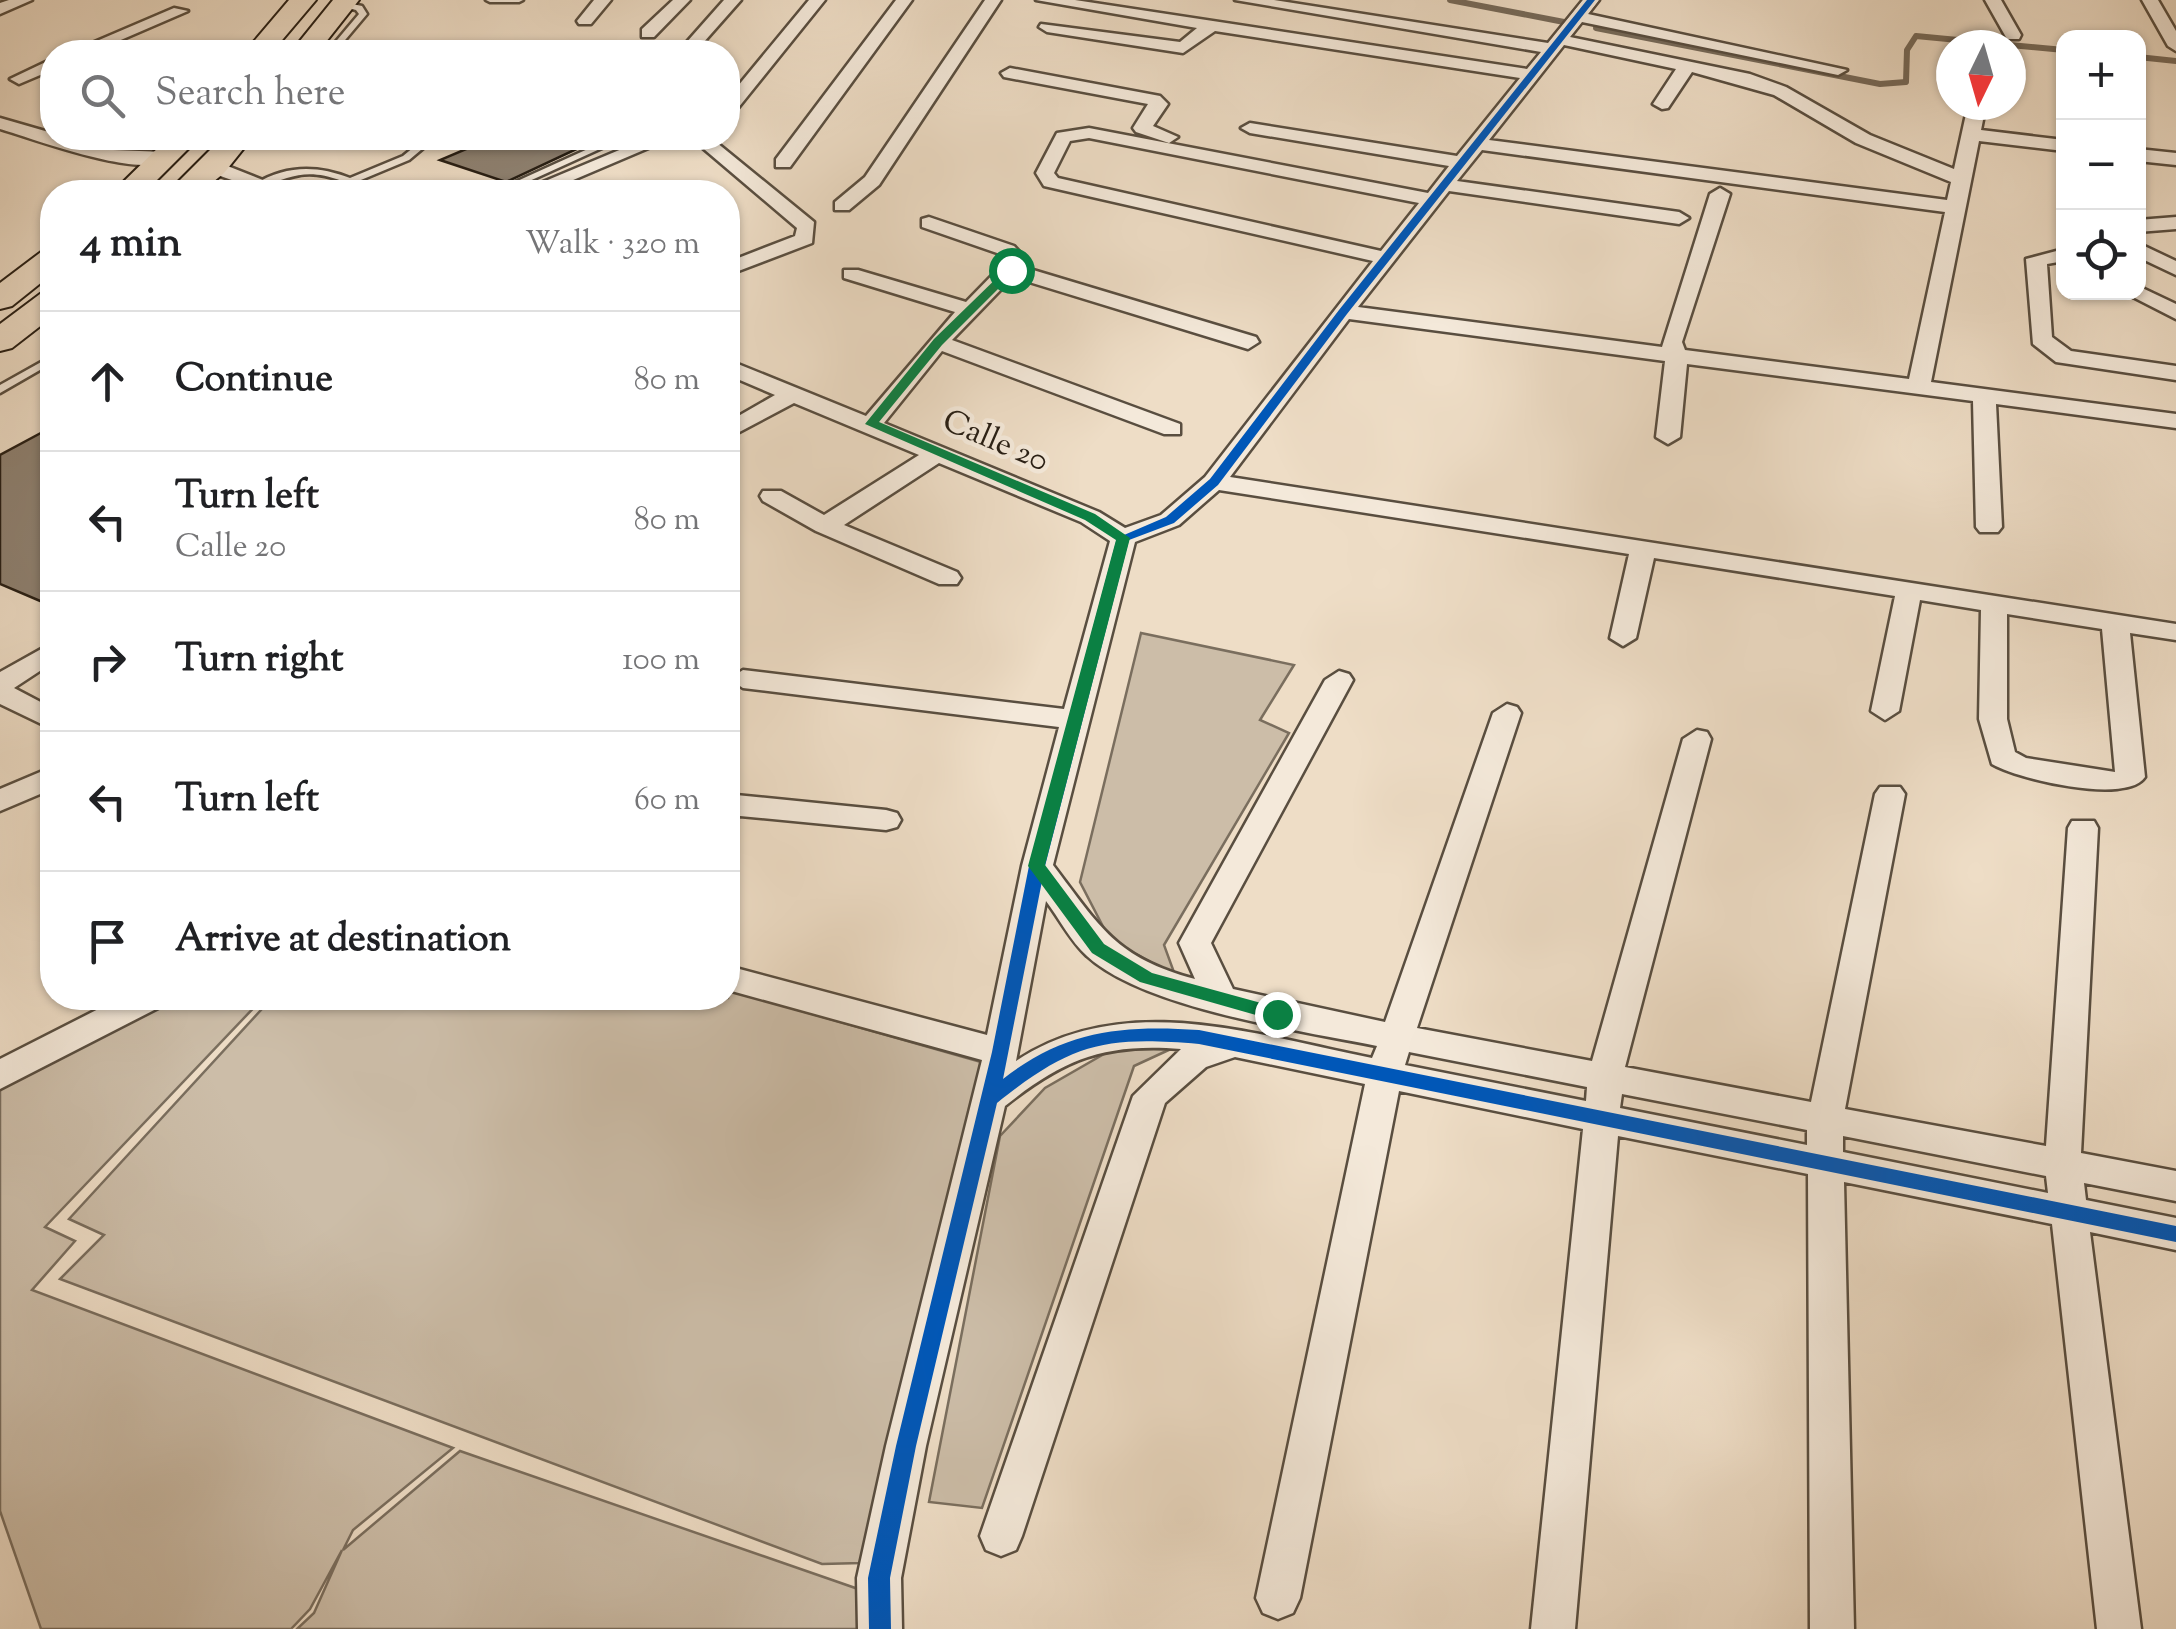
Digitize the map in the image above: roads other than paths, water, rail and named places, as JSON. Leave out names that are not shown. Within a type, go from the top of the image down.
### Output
[{"type":"main road","points":[[268,40],[303,0]]},
{"type":"main road","points":[[314,40],[344,2]]},
{"type":"main road","points":[[140,180],[170,150]]},
{"type":"main road","points":[[197,180],[226,150]]},
{"type":"main road","points":[[0,299],[40,281]]},
{"type":"main road","points":[[0,342],[40,288]]},
{"type":"street","points":[[0,9],[24,0]]},
{"type":"street","points":[[585,22],[603,0]]},
{"type":"street","points":[[648,33],[682,0]]},
{"type":"street","points":[[697,40],[733,0]]},
{"type":"street","points":[[740,94],[817,0]]},
{"type":"street","points":[[783,163],[904,0]]},
{"type":"street","points":[[842,206],[872,181],[993,0]]},
{"type":"street","points":[[1044,0],[1533,75]]},
{"type":"street","points":[[1243,0],[1687,66],[1780,91],[1863,139],[1960,178]]},
{"type":"street","points":[[880,1629],[880,1578],[906,1446],[1001,1052],[1037,866],[1123,538],[1170,520],[1214,482],[1342,312],[1591,0]]},
{"type":"street","points":[[1993,0],[2010,30]]},
{"type":"street","points":[[2150,0],[2176,46]]},
{"type":"street","points":[[107,40],[185,6]]},
{"type":"street","points":[[149,40],[185,6]]},
{"type":"street","points":[[1579,18],[1838,70]]},
{"type":"street","points":[[1047,27],[1183,48],[1212,25]]},
{"type":"street","points":[[1662,104],[1687,66]]},
{"type":"street","points":[[40,69],[19,79],[40,85]]},
{"type":"street","points":[[1010,73],[1154,100],[1159,104],[1142,128],[1148,132],[1453,177],[1679,218]]},
{"type":"street","points":[[1918,389],[1960,178],[1976,120]]},
{"type":"street","points":[[0,123],[40,135]]},
{"type":"street","points":[[1250,128],[1453,177]]},
{"type":"street","points":[[1387,258],[1068,188],[1051,182],[1045,173],[1063,137],[1089,133],[1453,177],[1954,207]]},
{"type":"street","points":[[1974,135],[2056,145]]},
{"type":"street","points":[[0,138],[40,149]]},
{"type":"street","points":[[43,150],[94,164],[166,150]]},
{"type":"street","points":[[92,150],[112,156],[163,150]]},
{"type":"street","points":[[560,180],[633,150]]},
{"type":"street","points":[[715,150],[807,226],[805,238],[790,248],[740,265]]},
{"type":"street","points":[[2146,156],[2176,159]]},
{"type":"street","points":[[213,166],[250,180]]},
{"type":"street","points":[[1668,437],[1677,357],[1672,342],[1720,194]]},
{"type":"street","points":[[2146,217],[2176,223]]},
{"type":"street","points":[[871,424],[938,342],[1018,261],[1014,254],[929,223]]},
{"type":"street","points":[[2146,225],[2176,223]]},
{"type":"street","points":[[2146,253],[2176,269]]},
{"type":"street","points":[[2056,257],[2036,259],[2040,339],[2048,349],[2064,357],[2176,373]]},
{"type":"street","points":[[1011,270],[1248,342]]},
{"type":"street","points":[[851,274],[970,310]]},
{"type":"street","points":[[2036,282],[2056,278]]},
{"type":"street","points":[[2146,296],[2176,313]]},
{"type":"street","points":[[1342,312],[2176,421]]},
{"type":"street","points":[[938,342],[1172,429]]},
{"type":"street","name":"Calle 20","points":[[740,372],[1090,517],[1123,538]]},
{"type":"street","points":[[740,424],[793,394]]},
{"type":"street","points":[[1984,397],[1989,527]]},
{"type":"street","points":[[825,526],[936,454]]},
{"type":"street","points":[[1214,482],[2176,632]]},
{"type":"street","points":[[772,496],[825,526],[948,578]]},
{"type":"street","points":[[1622,638],[1643,548]]},
{"type":"street","points":[[1886,711],[1909,590]]},
{"type":"street","points":[[1994,602],[1993,719],[2002,757],[2019,767],[2119,782],[2130,778],[2130,736],[2114,622]]},
{"type":"street","points":[[40,660],[0,688],[40,713]]},
{"type":"street","points":[[742,679],[1076,720]]},
{"type":"street","points":[[1220,998],[1195,943],[1340,680]]},
{"type":"street","points":[[1278,1598],[1386,1072],[1506,713]]},
{"type":"street","points":[[1553,1629],[1606,1074],[1697,739]]},
{"type":"street","points":[[0,801],[40,783]]},
{"type":"street","points":[[1832,1629],[1825,1122],[1890,794]]},
{"type":"street","points":[[740,805],[886,820]]},
{"type":"street","points":[[2083,828],[2062,1163],[2120,1629]]},
{"type":"street","points":[[1037,866],[1098,948],[1146,978],[1397,1036],[1606,1074],[1825,1122],[2176,1186]]},
{"type":"street","points":[[740,981],[1001,1052]]},
{"type":"street","points":[[0,1075],[125,1010]]},
{"type":"street","points":[[990,1098],[1025,1070],[1071,1044],[1136,1031],[1236,1044],[1386,1072],[1603,1120],[2176,1234]]},
{"type":"street","points":[[1001,1536],[1150,1096],[1194,1057],[1236,1044]]},
{"type":"lane","points":[[490,0],[519,0]]},
{"type":"lane","points":[[340,40],[363,14],[344,2]]},
{"type":"lane","points":[[354,180],[417,150]]},
{"type":"lane","points":[[525,180],[592,150]]},
{"type":"lane","points":[[269,180],[294,169],[311,168],[344,180]]},
{"type":"lane","points":[[0,280],[40,278]]},
{"type":"lane","points":[[0,390],[40,366]]},
{"type":"waterway","points":[[1450,0],[1564,22]]},
{"type":"waterway","points":[[1596,28],[1880,84],[1906,82],[1907,50],[1916,36],[2056,49]]},
{"type":"waterway","points":[[2146,58],[2176,61]]}]
